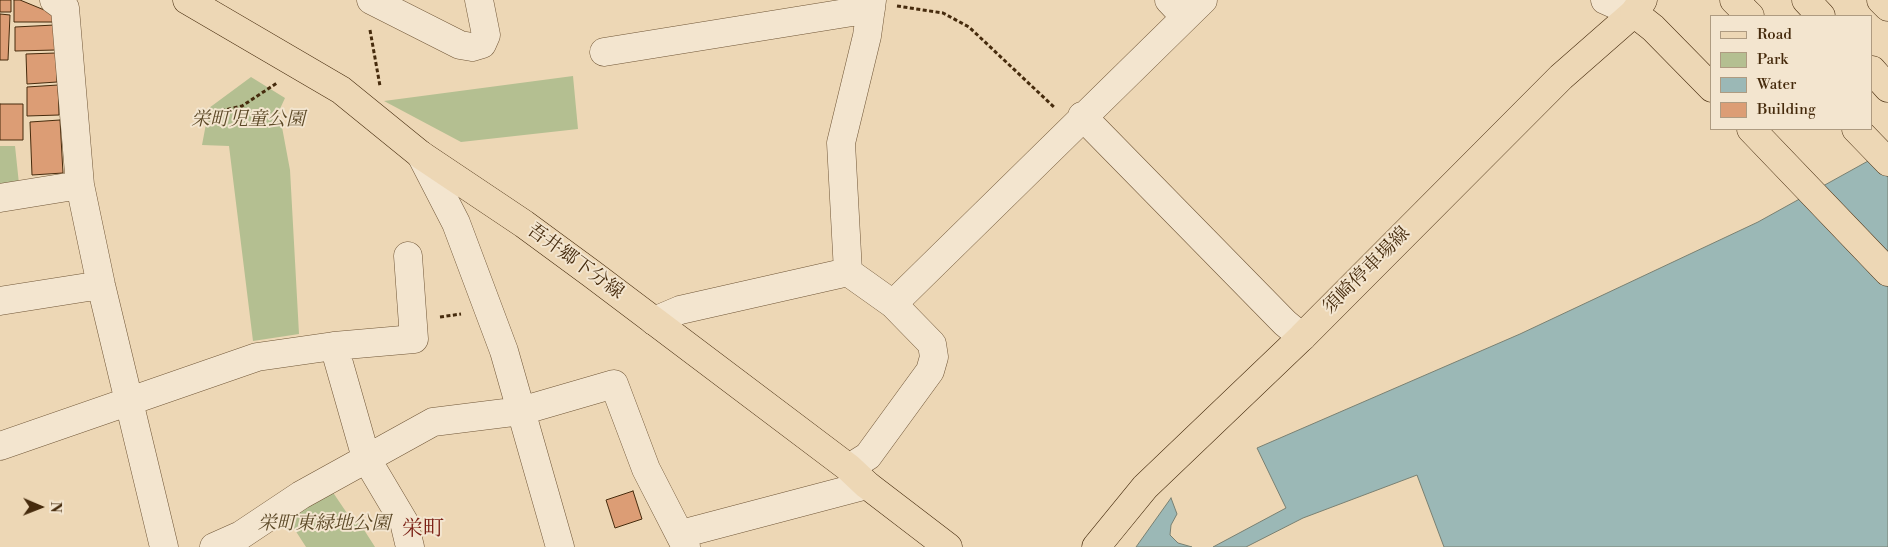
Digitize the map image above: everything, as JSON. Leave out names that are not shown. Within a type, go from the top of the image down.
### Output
[{"type":"main road","name":"吾井郷下分線","points":[[187,0],[341,90],[421,155],[524,224],[858,476],[948,547]]},
{"type":"main road","points":[[1734,0],[1749,15]]},
{"type":"main road","points":[[1806,0],[1820,15]]},
{"type":"main road","points":[[1881,0],[1888,7]]},
{"type":"main road","points":[[1638,6],[1653,28],[1710,86]]},
{"type":"main road","name":"須崎停車場線","points":[[1096,547],[1145,487],[1302,337],[1561,77],[1638,6]]},
{"type":"main road","points":[[1873,71],[1888,88]]},
{"type":"main road","points":[[1752,130],[1888,272]]},
{"type":"main road","points":[[1857,130],[1888,162]]},
{"type":"street","points":[[54,0],[65,8],[80,185],[101,285],[164,547]]},
{"type":"street","points":[[371,0],[460,45],[472,48],[482,44],[486,35],[478,0]]},
{"type":"street","points":[[1605,0],[1638,6]]},
{"type":"street","points":[[604,52],[871,5],[841,143],[848,272]]},
{"type":"street","points":[[893,304],[1078,121],[1186,6]]},
{"type":"street","points":[[1078,121],[1285,323],[1302,337]]},
{"type":"street","points":[[421,155],[456,223],[504,351],[560,547]]},
{"type":"street","points":[[0,198],[80,185]]},
{"type":"street","points":[[0,446],[257,357],[334,346],[414,339],[408,256]]},
{"type":"street","points":[[214,547],[241,535],[301,495],[433,422],[521,411],[614,384],[646,470],[684,540],[858,476],[868,456],[930,371],[934,357],[932,344],[893,304],[848,272],[680,310],[654,321]]},
{"type":"street","points":[[0,301],[101,285]]},
{"type":"street","points":[[334,346],[366,458],[404,522],[410,547]]},
{"type":"path","points":[[871,5],[903,6],[943,13],[969,27],[1078,121]]},
{"type":"path","points":[[370,27],[382,92]]},
{"type":"path","points":[[221,110],[242,106],[279,81]]},
{"type":"path","points":[[414,320],[489,310]]},
{"type":"green space","points":[[573,76],[578,129],[461,142],[384,101]]},
{"type":"green space","name":"栄町児童公園","points":[[251,77],[285,98],[279,111],[290,170],[299,334],[253,341],[229,146],[202,145],[209,108]]},
{"type":"green space","points":[[0,146],[15,146],[19,184],[0,187]]},
{"type":"green space","name":"栄町東緑地公園","points":[[332,491],[355,525],[359,522],[375,547],[306,547],[288,519]]},
{"type":"water","points":[[1888,150],[1888,547],[1444,547],[1417,475],[1303,518],[1246,547],[1213,547],[1286,508],[1257,448],[1520,334],[1758,222]]},
{"type":"water","points":[[1171,498],[1177,514],[1171,525],[1170,535],[1178,543],[1192,547],[1136,547]]},
{"type":"building","points":[[0,0],[11,0],[11,12],[0,12]]},
{"type":"building","points":[[14,0],[20,0],[54,14],[55,22],[14,22]]},
{"type":"building","points":[[0,14],[10,15],[8,60],[0,60]]},
{"type":"building","points":[[55,25],[56,50],[15,51],[15,27]]},
{"type":"building","points":[[56,53],[57,82],[27,84],[26,54]]},
{"type":"building","points":[[58,85],[59,115],[27,116],[27,87]]},
{"type":"building","points":[[0,104],[23,104],[23,140],[0,140]]},
{"type":"building","points":[[60,120],[63,173],[32,175],[30,122]]},
{"type":"building","points":[[633,491],[642,519],[615,528],[606,500]]},
{"type":"district","name":"栄町","points":[[423,530]]}]
